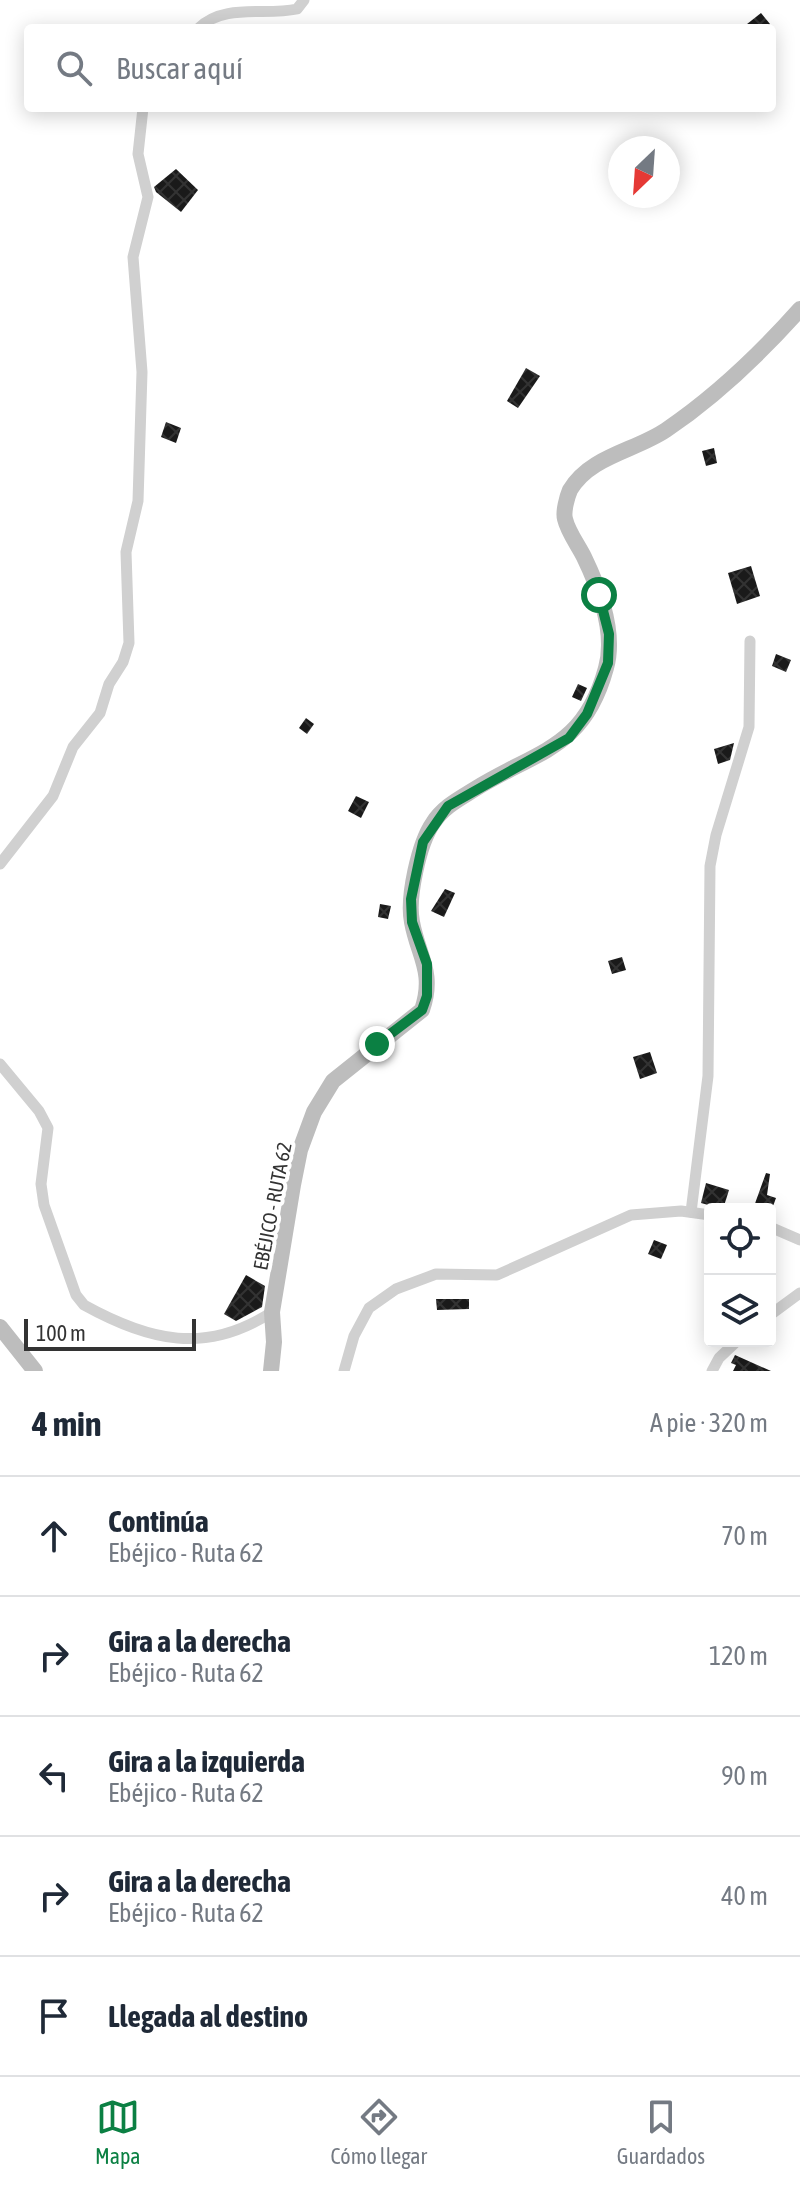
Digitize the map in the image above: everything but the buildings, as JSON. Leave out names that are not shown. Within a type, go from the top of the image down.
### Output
[{"type":"street","points":[[206,24],[227,13],[281,13],[297,9],[304,0]]},
{"type":"street","points":[[0,864],[53,796],[73,747],[100,713],[109,684],[123,662],[129,643],[126,552],[138,501],[142,372],[133,257],[148,197],[138,154],[143,112]]},
{"type":"street","name":"EBÉJICO - RUTA 62","points":[[271,1371],[274,1342],[272,1312],[300,1150],[314,1112],[333,1081],[422,1010],[427,996],[427,964],[412,922],[411,899],[423,842],[448,806],[569,738],[600,687],[608,663],[609,634],[593,576],[563,517],[569,493],[583,472],[664,432],[734,379],[800,309]]},
{"type":"street","points":[[691,1212],[708,1076],[710,866],[749,727],[750,641]]},
{"type":"street","points":[[0,1064],[39,1111],[48,1128],[41,1184],[44,1205],[76,1295],[84,1305],[173,1340],[246,1329],[272,1312]]},
{"type":"street","points":[[344,1371],[354,1336],[369,1308],[396,1289],[436,1274],[497,1275],[631,1215],[704,1214]]},
{"type":"street","points":[[776,1230],[800,1240]]},
{"type":"street","points":[[776,1311],[800,1293]]},
{"type":"street","points":[[0,1327],[35,1371]]},
{"type":"street","points":[[712,1371],[719,1358],[731,1347]]},
{"type":"route","points":[[377,1044],[422,1010],[427,996],[427,964],[412,922],[411,899],[423,842],[448,806],[496,776],[569,738],[587,714],[608,663],[609,634],[599,595]]}]
